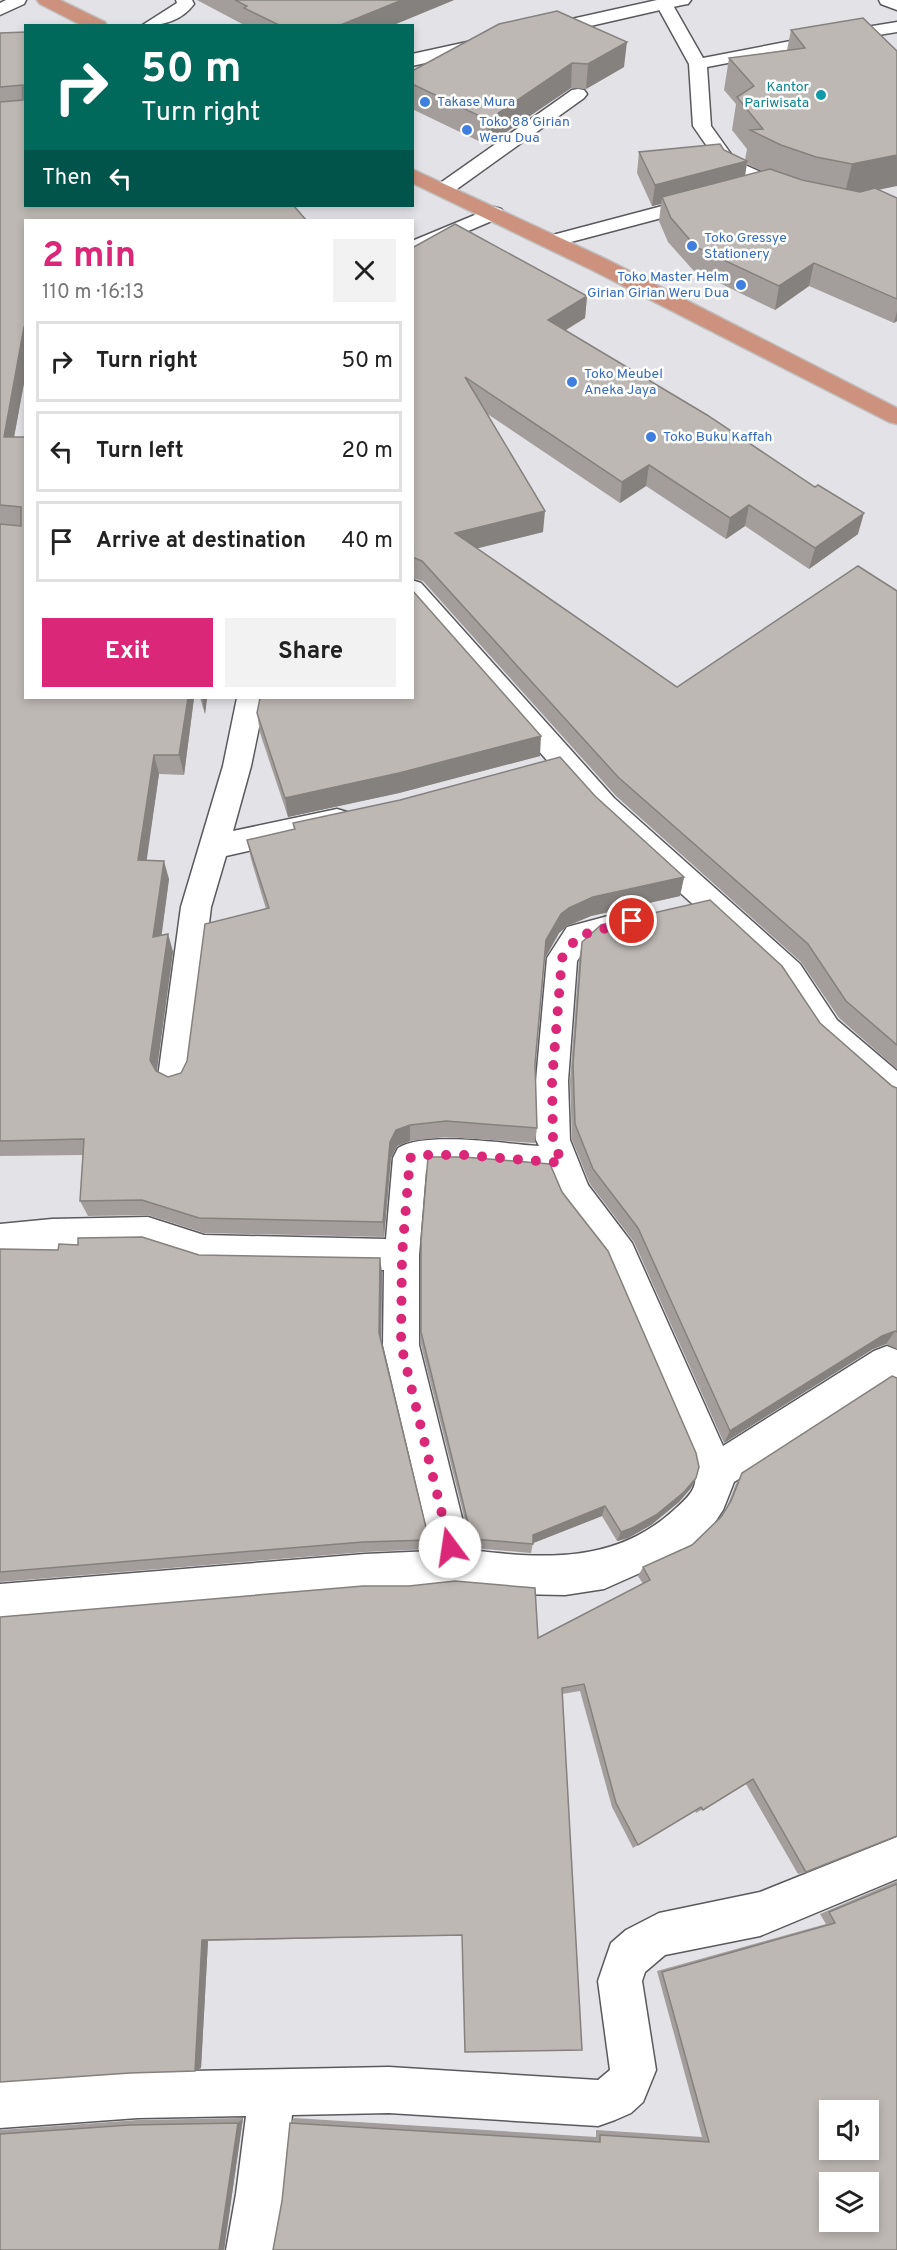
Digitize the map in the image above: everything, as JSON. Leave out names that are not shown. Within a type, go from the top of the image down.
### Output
[{"type":"highway","points":[[46,0],[92,24]]},
{"type":"highway","points":[[414,176],[552,241],[897,417]]},
{"type":"street","points":[[414,60],[682,0]]},
{"type":"street","points":[[414,248],[494,213]]},
{"type":"street","points":[[414,591],[604,806],[789,973],[826,1029],[897,1091]]},
{"type":"street","points":[[174,1077],[196,908],[237,766],[251,699]]},
{"type":"street","points":[[534,770],[566,762]]},
{"type":"street","points":[[213,848],[365,813]]},
{"type":"street","points":[[0,1604],[365,1573],[410,1573],[455,1568],[513,1575],[565,1576],[604,1570],[670,1539],[700,1512],[710,1497],[716,1478],[620,1254],[574,1194],[553,1140],[552,1081],[562,958],[569,945],[578,936],[592,930],[713,903]]},
{"type":"street","points":[[455,1568],[401,1345],[402,1255],[410,1158],[416,1155],[464,1155],[562,1163]]},
{"type":"street","points":[[0,1240],[52,1234],[148,1233],[204,1251],[402,1255]]},
{"type":"street","points":[[714,1473],[887,1363],[897,1376]]},
{"type":"street","points":[[0,2105],[138,2095],[389,2090],[597,2103],[615,2097],[627,2086],[633,2070],[620,1981],[627,1959],[640,1945],[659,1935],[760,1914],[897,1858]]},
{"type":"street","points":[[250,2250],[260,2194],[271,2092]]},
{"type":"lane","points":[[0,10],[18,0]]},
{"type":"lane","points":[[153,24],[183,7],[186,4],[184,0]]},
{"type":"lane","points":[[887,0],[897,5]]},
{"type":"lane","points":[[664,4],[698,63],[702,126],[729,165],[767,184],[805,197]]},
{"type":"lane","points":[[842,36],[897,27]]},
{"type":"lane","points":[[698,63],[801,44]]},
{"type":"lane","points":[[443,190],[578,94]]},
{"type":"lane","points":[[745,190],[767,184]]},
{"type":"lane","points":[[552,241],[722,196]]},
{"type":"building","points":[[235,0],[402,0],[343,24],[277,24],[244,8],[247,6]]},
{"type":"building","points":[[557,11],[627,42],[588,64],[572,63],[488,120],[414,85],[414,70],[499,24]]},
{"type":"building","name":"Kantor Pariwisata","points":[[863,18],[897,51],[897,155],[852,164],[816,157],[781,145],[750,130],[763,129],[737,97],[754,86],[729,58],[805,48],[791,30]]},
{"type":"building","points":[[24,32],[24,207],[295,207],[305,219],[24,219],[24,327],[4,437],[24,437],[24,699],[188,699],[179,755],[154,755],[138,860],[164,861],[153,937],[168,934],[150,1060],[156,1071],[168,1077],[181,1073],[187,1061],[205,924],[269,908],[247,840],[295,829],[293,823],[400,800],[560,757],[595,796],[684,877],[593,897],[561,914],[546,940],[535,1064],[537,1128],[446,1121],[410,1125],[396,1130],[390,1142],[383,1222],[199,1218],[142,1200],[80,1201],[84,1139],[0,1141],[0,524],[21,526],[21,507],[0,505],[0,102],[23,100],[23,85],[0,87],[0,33]]},
{"type":"building","points":[[720,144],[724,150],[747,161],[655,185],[639,152]]},
{"type":"building","points":[[770,169],[802,180],[860,192],[875,188],[897,198],[897,299],[814,263],[779,286],[696,247],[671,218],[662,197]]},
{"type":"building","points":[[455,224],[587,296],[548,320],[707,415],[815,487],[818,485],[864,513],[815,548],[749,505],[730,518],[649,465],[622,482],[465,377],[545,511],[455,533],[677,687],[858,566],[897,591],[897,1045],[846,1001],[808,944],[618,777],[422,561],[414,558],[414,247]]},
{"type":"building","points":[[414,592],[541,736],[399,773],[285,798],[257,713],[260,699],[414,699]]},
{"type":"building","points":[[710,900],[782,966],[820,1023],[897,1088],[897,1332],[882,1336],[730,1431],[638,1228],[593,1169],[575,1124],[573,1064],[582,942],[601,925]]},
{"type":"building","points":[[428,1157],[464,1157],[550,1164],[562,1192],[608,1251],[696,1453],[699,1467],[696,1478],[684,1492],[656,1515],[621,1532],[605,1506],[533,1535],[533,1544],[472,1539],[421,1332],[421,1241]]},
{"type":"building","points":[[142,1237],[199,1255],[380,1258],[379,1333],[429,1540],[363,1542],[0,1572],[0,1249],[58,1250],[59,1244],[78,1245],[78,1238]]},
{"type":"building","points":[[892,1376],[897,1378],[897,1836],[806,1872],[753,1779],[703,1810],[701,1807],[638,1845],[616,1803],[584,1684],[562,1688],[582,2050],[465,2052],[462,1935],[202,1940],[195,2071],[0,2082],[0,1617],[363,1586],[409,1586],[455,1581],[535,1588],[538,1638],[650,1580],[643,1567],[692,1545],[721,1517],[731,1501],[742,1473]]},
{"type":"building","points":[[897,1884],[897,2250],[273,2250],[282,2201],[290,2123],[600,2142],[600,2135],[709,2142],[662,1972],[835,1923],[829,1912]]},
{"type":"building","points":[[238,2123],[219,2250],[0,2250],[0,2134],[130,2125]]},
{"type":"place","name":"Kantor Pariwisata","points":[[821,95]]},
{"type":"place","name":"Takase Mura","points":[[425,102]]},
{"type":"place","name":"Toko 88 Girian Weru Dua","points":[[467,130]]},
{"type":"place","name":"Toko Gressye Stationery","points":[[692,246]]},
{"type":"place","name":"Toko Master Helm Girian Girian Weru Dua","points":[[741,285]]},
{"type":"place","name":"Toko Meubel Aneka Jaya","points":[[572,382]]},
{"type":"place","name":"Toko Buku Kaffah","points":[[651,437]]},
{"type":"route","points":[[450,1547],[401,1345],[402,1255],[410,1158],[416,1155],[464,1155],[562,1163],[553,1140],[552,1081],[562,958],[569,945],[578,936],[592,930],[632,921]]}]
